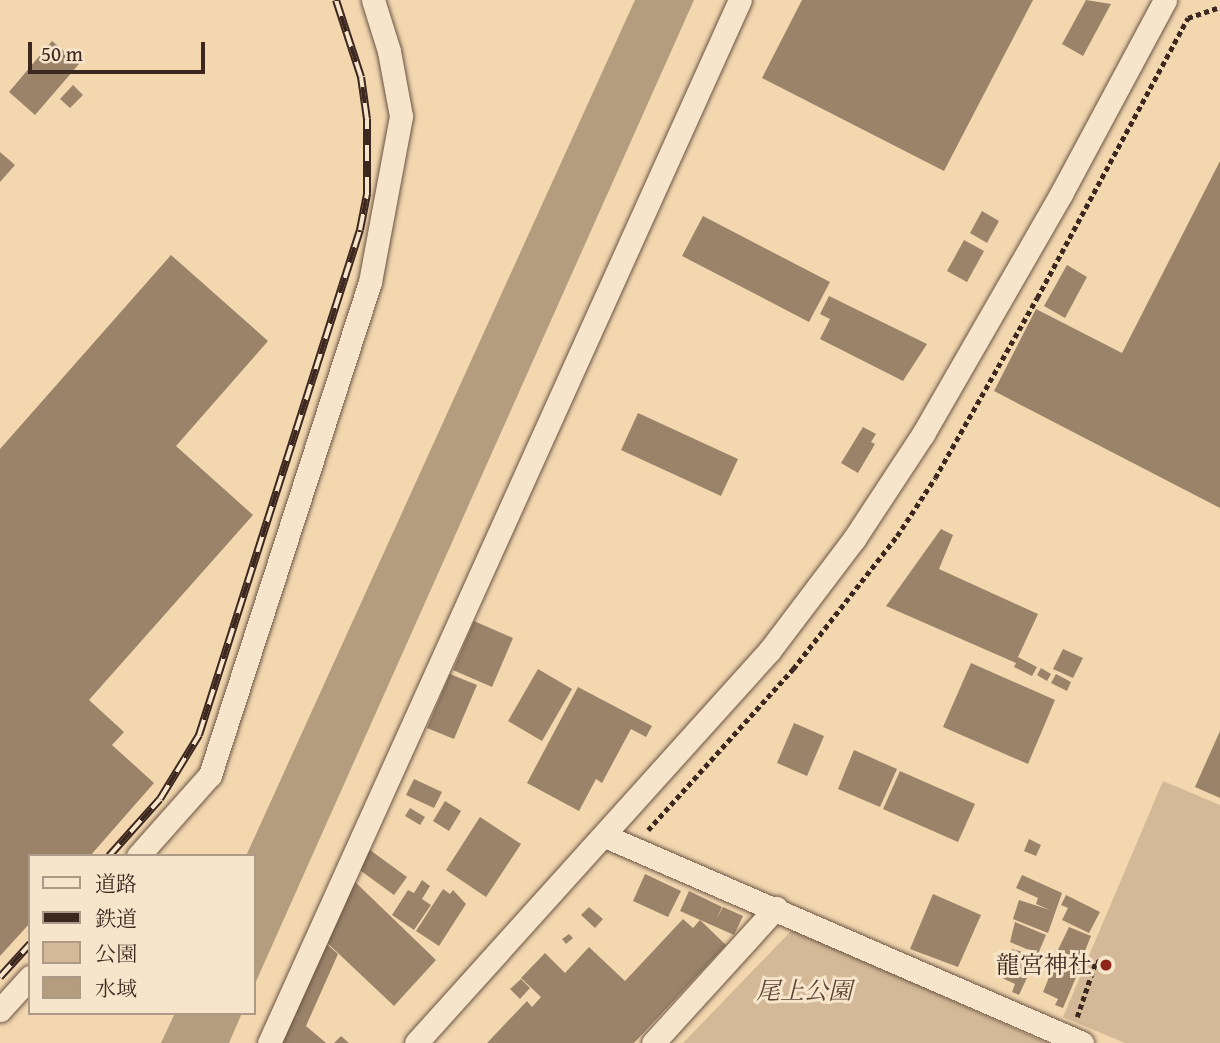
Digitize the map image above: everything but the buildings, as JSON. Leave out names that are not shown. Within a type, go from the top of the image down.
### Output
[{"type":"street","points":[[140,854],[210,775],[370,282],[401,116],[389,51],[373,0]]},
{"type":"street","points":[[269,1043],[740,0]]},
{"type":"street","points":[[416,1043],[770,650],[854,539],[957,374],[1166,0]]},
{"type":"street","points":[[605,836],[776,908],[1076,1041]]},
{"type":"street","points":[[653,1043],[776,908]]},
{"type":"street","points":[[0,1010],[28,979]]},
{"type":"path","points":[[1076,1041],[1096,961],[1102,963]]},
{"type":"green space","points":[[1163,781],[1220,805],[1220,1043],[1125,1043],[1063,1017]]},
{"type":"green space","name":"尾上公園","points":[[793,929],[1047,1043],[683,1043]]},
{"type":"water","points":[[635,0],[694,0],[256,982],[256,854],[247,854]]},
{"type":"water","points":[[174,1015],[241,1015],[229,1043],[161,1043]]},
{"type":"railway","points":[[111,854],[160,799],[199,735],[360,230],[367,193],[367,119],[361,77],[336,0]]},
{"type":"railway","points":[[0,977],[28,946]]},
{"type":"place","name":"龍宮神社","points":[[1106,965]]}]
